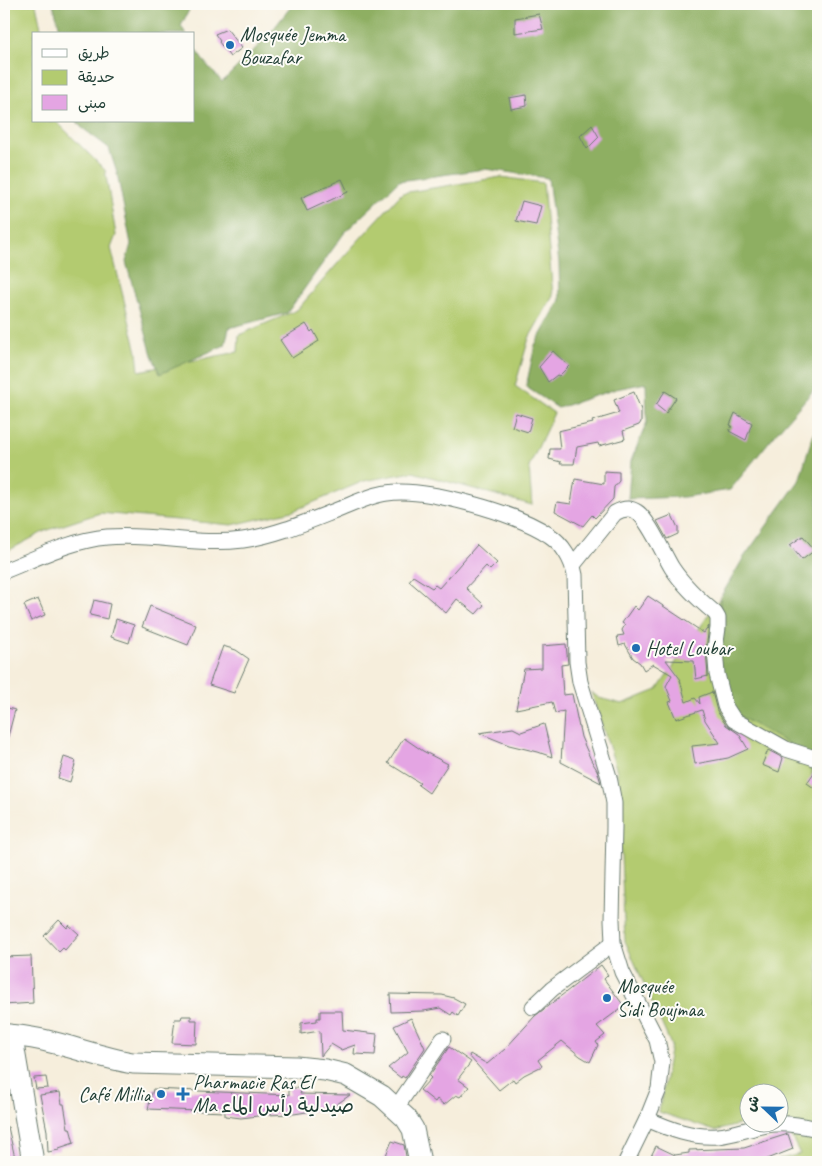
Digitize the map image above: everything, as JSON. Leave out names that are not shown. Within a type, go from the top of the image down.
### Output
[{"type":"street","points":[[4,571],[76,543],[106,537],[138,536],[207,541],[243,540],[277,532],[386,493],[429,494],[498,512],[550,535],[562,547],[573,565],[575,575],[577,662],[580,682],[609,777],[614,803],[613,943],[622,972],[661,1050],[662,1076],[659,1089],[626,1162]]},
{"type":"street","points":[[573,565],[616,513],[626,509],[637,512],[645,521],[684,586],[715,613],[718,618],[715,649],[716,674],[725,706],[734,720],[786,749],[818,759]]},
{"type":"street","points":[[533,1007],[552,989],[613,943]]},
{"type":"street","points":[[6,1035],[45,1041],[110,1060],[133,1063],[325,1070],[346,1075],[366,1086],[396,1108],[406,1118],[413,1129],[420,1162]]},
{"type":"street","points":[[6,1035],[14,1050],[33,1162]]},
{"type":"street","points":[[396,1108],[443,1039]]},
{"type":"street","points":[[646,1119],[674,1130],[704,1136],[733,1133],[775,1124],[792,1124],[818,1129]]},
{"type":"green space","points":[[4,4],[36,4],[41,28],[40,32],[32,32],[32,122],[57,122],[105,170],[116,235],[111,248],[137,352],[139,371],[238,352],[239,335],[297,310],[402,193],[501,177],[543,183],[553,296],[529,338],[515,386],[554,413],[529,467],[532,505],[413,472],[364,481],[293,511],[232,525],[100,513],[45,531],[4,553]]},
{"type":"green space","points":[[53,4],[61,6],[64,4],[192,4],[181,26],[185,32],[57,32],[59,25]]},
{"type":"green space","points":[[293,4],[818,4],[818,385],[730,490],[684,497],[628,499],[631,461],[647,422],[646,383],[616,389],[558,408],[526,387],[535,345],[560,300],[559,263],[548,178],[485,169],[399,181],[345,232],[287,313],[229,328],[225,345],[160,374],[152,355],[126,262],[131,244],[117,173],[109,148],[81,127],[78,122],[195,122],[195,48],[202,59],[222,82],[267,37]]},
{"type":"green space","points":[[818,428],[818,795],[805,753],[732,712],[719,663],[720,598],[744,557],[799,481],[813,434]]},
{"type":"green space","points":[[720,598],[719,663],[805,753],[818,795],[818,1162],[768,1162],[800,1154],[790,1134],[790,1084],[740,1084],[740,1124],[715,1131],[659,1112],[671,1045],[625,941],[617,771],[591,692],[599,698],[622,704],[657,690]]},
{"type":"building","points":[[539,14],[543,29],[515,33],[515,18]]},
{"type":"building","name":"Mosquée Jemma Bouzafar","points":[[227,29],[242,48],[230,57],[215,34]]},
{"type":"building","points":[[526,95],[527,106],[511,109],[509,98]]},
{"type":"building","points":[[592,125],[599,137],[587,149],[580,136]]},
{"type":"building","points":[[342,179],[348,192],[307,211],[301,198]]},
{"type":"building","points":[[522,201],[541,206],[536,225],[516,221]]},
{"type":"building","points":[[306,324],[311,332],[313,330],[319,341],[292,358],[280,340]]},
{"type":"building","points":[[553,351],[569,366],[559,376],[557,375],[548,382],[539,367]]},
{"type":"building","points":[[665,391],[676,398],[666,413],[656,405]]},
{"type":"building","points":[[634,392],[641,410],[641,422],[639,425],[623,431],[625,439],[599,446],[598,443],[577,447],[574,464],[560,464],[561,462],[549,459],[550,449],[560,449],[558,431],[593,423],[592,421],[619,413],[614,400]]},
{"type":"building","points":[[516,413],[532,418],[528,432],[512,427]]},
{"type":"building","points":[[735,413],[752,423],[746,440],[729,431]]},
{"type":"building","points":[[604,471],[619,472],[619,481],[614,487],[613,499],[595,518],[592,515],[583,526],[555,511],[557,502],[571,504],[575,479],[604,484]]},
{"type":"building","points":[[672,515],[678,528],[678,534],[667,539],[657,521]]},
{"type":"building","points":[[803,536],[815,550],[802,560],[790,545]]},
{"type":"building","points":[[477,545],[497,563],[490,570],[486,566],[466,588],[484,605],[476,614],[457,599],[446,613],[409,581],[413,576],[432,588],[435,585],[439,588]]},
{"type":"building","points":[[648,596],[704,633],[709,626],[706,650],[708,676],[696,679],[694,661],[666,660],[681,680],[686,702],[695,698],[700,704],[699,697],[712,692],[717,711],[726,725],[739,734],[748,749],[728,758],[695,764],[692,746],[720,743],[705,720],[702,710],[676,719],[669,702],[672,701],[666,686],[672,675],[653,664],[644,670],[640,663],[633,658],[625,644],[619,646],[617,636],[624,635],[622,630],[625,625],[622,623],[634,606],[638,610]]},
{"type":"building","points":[[38,599],[45,615],[31,621],[24,605]]},
{"type":"building","points":[[94,600],[110,604],[107,619],[90,615]]},
{"type":"building","points":[[150,606],[196,625],[188,645],[142,627]]},
{"type":"building","points":[[116,619],[134,625],[129,643],[111,637]]},
{"type":"building","points":[[566,644],[568,664],[561,665],[563,695],[572,694],[581,737],[597,770],[601,783],[561,762],[564,711],[555,713],[552,702],[516,709],[524,669],[542,668],[542,646]]},
{"type":"building","points":[[223,646],[236,650],[249,659],[234,693],[209,685]]},
{"type":"building","points":[[4,707],[15,710],[7,740],[4,740]]},
{"type":"building","points":[[544,724],[552,757],[509,745],[479,733],[513,728],[521,732]]},
{"type":"building","points":[[404,738],[423,751],[448,764],[429,793],[418,785],[420,783],[388,763]]},
{"type":"building","points":[[768,750],[783,758],[779,772],[762,765]]},
{"type":"building","points":[[64,757],[76,761],[70,782],[58,778]]},
{"type":"building","points":[[818,768],[818,791],[807,783]]},
{"type":"building","points":[[59,920],[67,928],[69,925],[79,934],[65,950],[63,948],[59,952],[44,936]]},
{"type":"building","points":[[31,956],[33,1003],[4,1005],[4,957]]},
{"type":"building","points":[[601,965],[608,975],[604,979],[624,1006],[597,1026],[605,1035],[596,1042],[598,1045],[590,1062],[562,1041],[538,1060],[542,1066],[515,1082],[513,1079],[499,1090],[469,1056],[470,1054],[487,1064],[505,1049],[535,1016]]},
{"type":"building","points":[[390,994],[442,995],[454,998],[465,1004],[458,1016],[453,1012],[451,1015],[440,1008],[424,1011],[391,1012]]},
{"type":"building","points":[[320,1011],[342,1011],[343,1030],[377,1034],[375,1055],[354,1054],[355,1045],[341,1050],[331,1044],[321,1056],[320,1031],[301,1034],[301,1023],[317,1021],[317,1018],[320,1018]]},
{"type":"building","points":[[182,1016],[191,1016],[191,1020],[197,1020],[196,1044],[172,1043],[175,1019],[181,1019]]},
{"type":"building","points":[[411,1018],[425,1048],[405,1078],[402,1076],[401,1078],[388,1068],[408,1052],[394,1026]]},
{"type":"building","points":[[449,1047],[471,1062],[458,1079],[469,1087],[460,1097],[456,1095],[444,1105],[437,1099],[435,1102],[420,1090],[431,1078],[429,1076]]},
{"type":"building","points":[[46,1077],[48,1088],[36,1089],[34,1078]]},
{"type":"building","points":[[289,1088],[302,1088],[300,1094],[350,1095],[330,1109],[241,1118],[225,1116],[225,1112],[148,1109],[153,1089],[289,1095]]},
{"type":"building","points":[[60,1092],[68,1128],[70,1128],[74,1143],[59,1148],[59,1150],[48,1152],[47,1131],[40,1095]]},
{"type":"building","points":[[4,1127],[8,1127],[15,1158],[4,1160]]},
{"type":"building","points":[[788,1134],[793,1149],[760,1162],[648,1162],[656,1146],[675,1155],[689,1153],[689,1150],[744,1148]]},
{"type":"building","points":[[392,1141],[404,1145],[407,1162],[383,1162]]},
{"type":"place","name":"Mosquée Jemma Bouzafar","points":[[230,45]]},
{"type":"place","name":"Hotel Loubar","points":[[636,648]]},
{"type":"place","name":"Mosquée Sidi Boujmaa","points":[[607,998]]},
{"type":"place","name":"Café Millia","points":[[161,1094]]},
{"type":"place","name":"Pharmacie Ras El Ma صيدلية رأس الماء","points":[[183,1094]]}]
